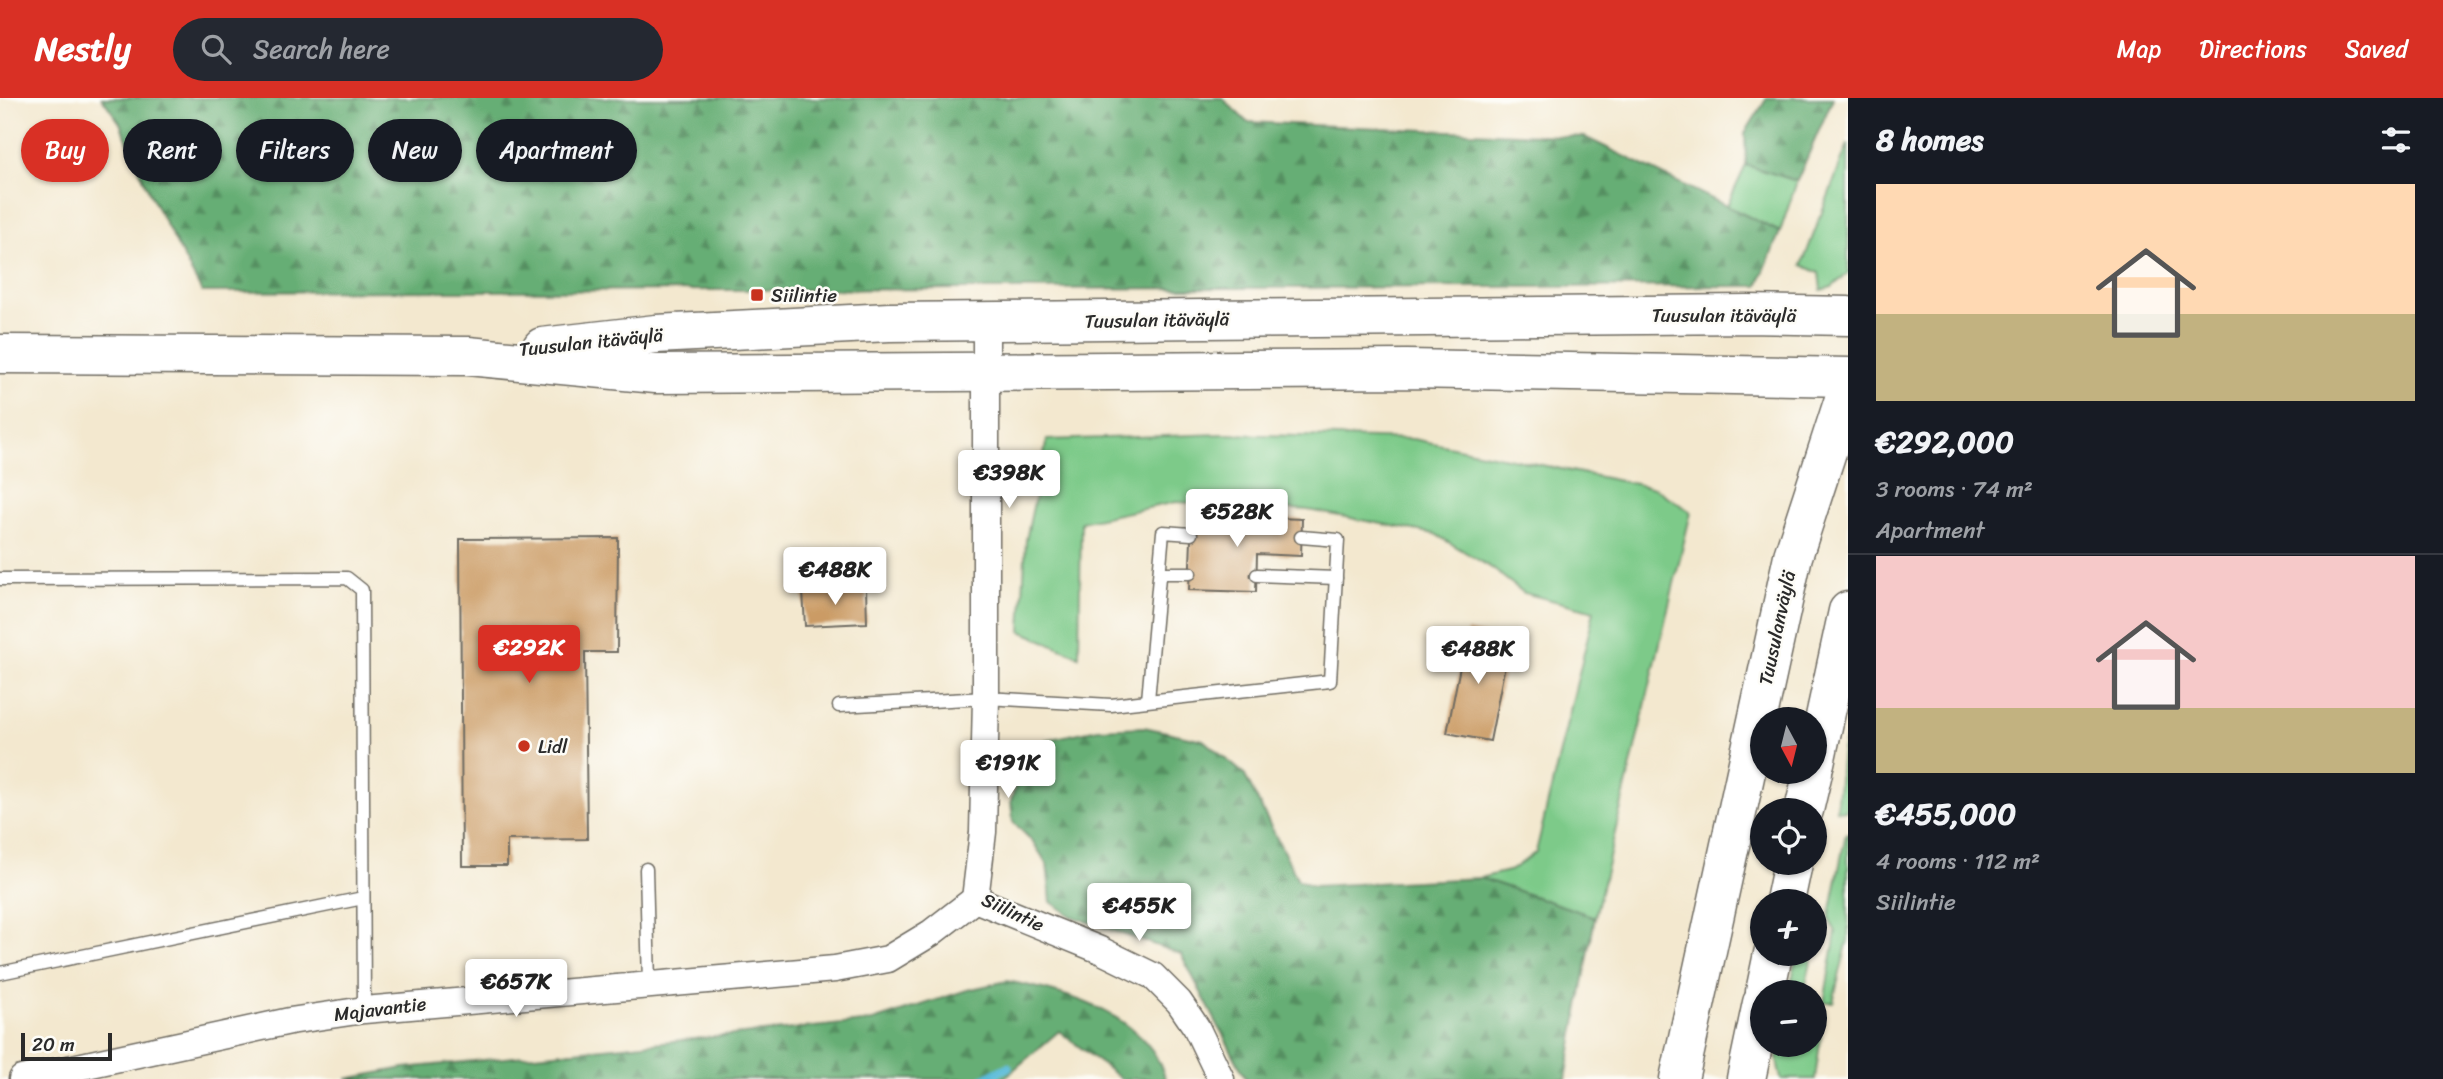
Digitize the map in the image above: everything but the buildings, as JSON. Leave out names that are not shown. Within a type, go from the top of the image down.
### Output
[{"type":"main road","name":"Tuusulan itäväylä","points":[[468,356],[656,334],[889,322],[1748,314],[1848,316]]},
{"type":"main road","name":"Tuusulan itäväylä","points":[[0,355],[468,356],[656,373],[1407,369],[1848,377]]},
{"type":"main road","name":"Tuusulanväylä","points":[[1679,1079],[1793,556],[1848,387]]},
{"type":"main road","points":[[1827,708],[1848,611]]},
{"type":"main road","points":[[1746,1079],[1751,1057]]},
{"type":"street","name":"Siilintie","points":[[986,322],[986,698],[983,832],[975,899],[1100,950],[1153,976],[1179,1002],[1196,1027],[1221,1079]]},
{"type":"street","name":"Majavantie","points":[[22,1079],[290,1021],[364,1010],[649,983],[835,969],[888,959],[931,933],[975,899]]},
{"type":"lane","points":[[1148,700],[1163,532],[1191,534]]},
{"type":"lane","points":[[839,706],[986,698],[1111,705],[1330,681],[1338,540],[1301,537]]},
{"type":"lane","points":[[1160,573],[1189,573]]},
{"type":"lane","points":[[1256,575],[1336,578]]},
{"type":"lane","points":[[0,579],[347,578],[362,590],[364,1010]]},
{"type":"lane","points":[[646,869],[649,983]]},
{"type":"lane","points":[[0,972],[363,898]]},
{"type":"green space","points":[[102,98],[1222,98],[1247,122],[1585,137],[1780,232],[1758,286],[202,292],[145,182],[222,182],[222,119],[123,119],[123,130]]},
{"type":"green space","points":[[1767,98],[1833,98],[1797,181],[1746,165],[1745,133]]},
{"type":"green space","points":[[1848,144],[1848,273],[1832,287],[1821,290],[1819,273],[1802,265]]},
{"type":"green space","points":[[1746,165],[1797,181],[1780,232],[1727,206]]},
{"type":"green space","points":[[1224,434],[1413,439],[1655,488],[1691,512],[1595,917],[1480,878],[1512,870],[1536,852],[1594,611],[1524,593],[1493,569],[1435,534],[1308,510],[1176,502],[1081,522],[1079,656],[1021,631],[1026,540],[1047,440]]},
{"type":"green space","points":[[1144,727],[1203,740],[1244,774],[1298,880],[1313,886],[1480,878],[1595,917],[1566,1079],[1246,1079],[1181,954],[1071,916],[1051,902],[1047,864],[1033,842],[1013,822],[1011,801],[1021,766],[1046,740],[1098,729]]},
{"type":"green space","points":[[1848,728],[1846,811],[1836,810],[1842,750]]},
{"type":"green space","points":[[1848,833],[1848,940],[1833,1002],[1827,1002],[1827,984],[1836,932],[1829,919]]},
{"type":"green space","points":[[1795,966],[1810,966],[1807,980],[1792,980]]},
{"type":"green space","points":[[1007,981],[1067,996],[1105,1011],[1123,1022],[1152,1050],[1166,1079],[1121,1079],[1059,1031],[1003,1079],[346,1079],[404,1068],[873,1021],[967,990]]},
{"type":"green space","points":[[1777,1057],[1818,1057],[1815,1079],[1781,1079]]},
{"type":"waterway","points":[[983,1079],[1008,1067]]},
{"type":"place","name":"Siilintie","points":[[757,295]]},
{"type":"place","name":"Lidl","points":[[524,746]]}]
